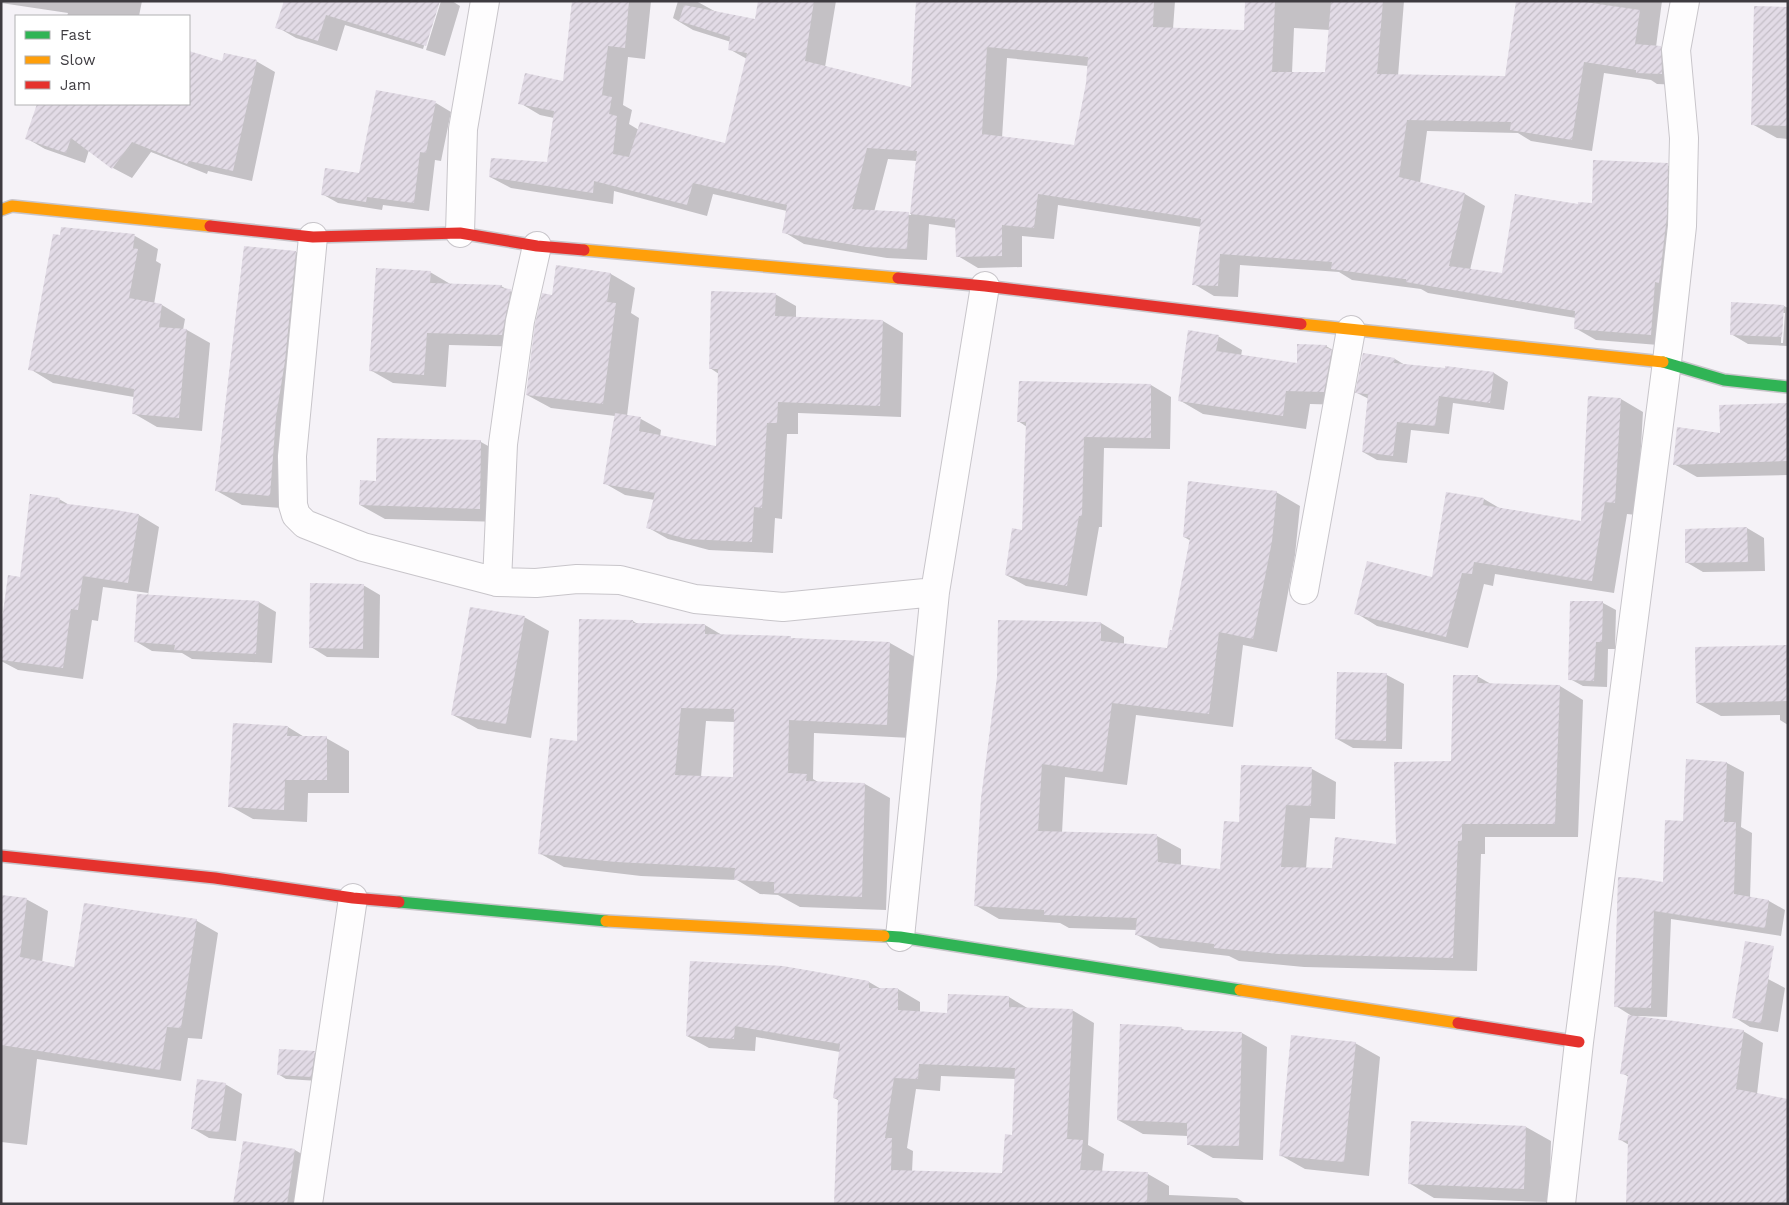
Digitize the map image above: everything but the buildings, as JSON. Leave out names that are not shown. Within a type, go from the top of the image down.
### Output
[{"type":"street","points":[[460,233],[463,129],[485,1]]},
{"type":"street","points":[[1561,1204],[1579,1042],[1667,362],[1682,226],[1684,138],[1676,50],[1684,1]]},
{"type":"street","points":[[1,210],[12,206],[313,237],[460,233],[537,246],[985,286],[1351,330],[1667,362],[1724,380],[1788,387]]},
{"type":"street","points":[[313,237],[292,456],[293,506],[296,515],[305,524],[363,548],[497,582],[536,583],[577,580],[620,580],[695,599],[783,607],[936,592]]},
{"type":"street","points":[[497,582],[502,444],[520,321],[537,246]]},
{"type":"street","points":[[900,937],[936,592],[985,286]]},
{"type":"street","points":[[1304,590],[1351,330]]},
{"type":"street","points":[[1,856],[215,878],[353,898],[639,924],[900,937],[1579,1042]]},
{"type":"street","points":[[308,1204],[353,898]]},
{"type":"traffic: fast","points":[[1663,362],[1724,380],[1788,387]]},
{"type":"traffic: fast","points":[[399,902],[606,921]]},
{"type":"traffic: fast","points":[[884,936],[1240,990]]},
{"type":"traffic: slow","points":[[1,210],[12,206],[210,226]]},
{"type":"traffic: slow","points":[[584,250],[898,278]]},
{"type":"traffic: slow","points":[[1301,324],[1663,362]]},
{"type":"traffic: slow","points":[[606,921],[884,936]]},
{"type":"traffic: slow","points":[[1240,990],[1458,1023]]},
{"type":"traffic: jam","points":[[210,226],[313,237],[460,233],[537,246],[584,250]]},
{"type":"traffic: jam","points":[[898,278],[985,286],[1301,324]]},
{"type":"traffic: jam","points":[[1,856],[215,878],[353,898],[399,902]]},
{"type":"traffic: jam","points":[[1458,1023],[1579,1042]]}]
